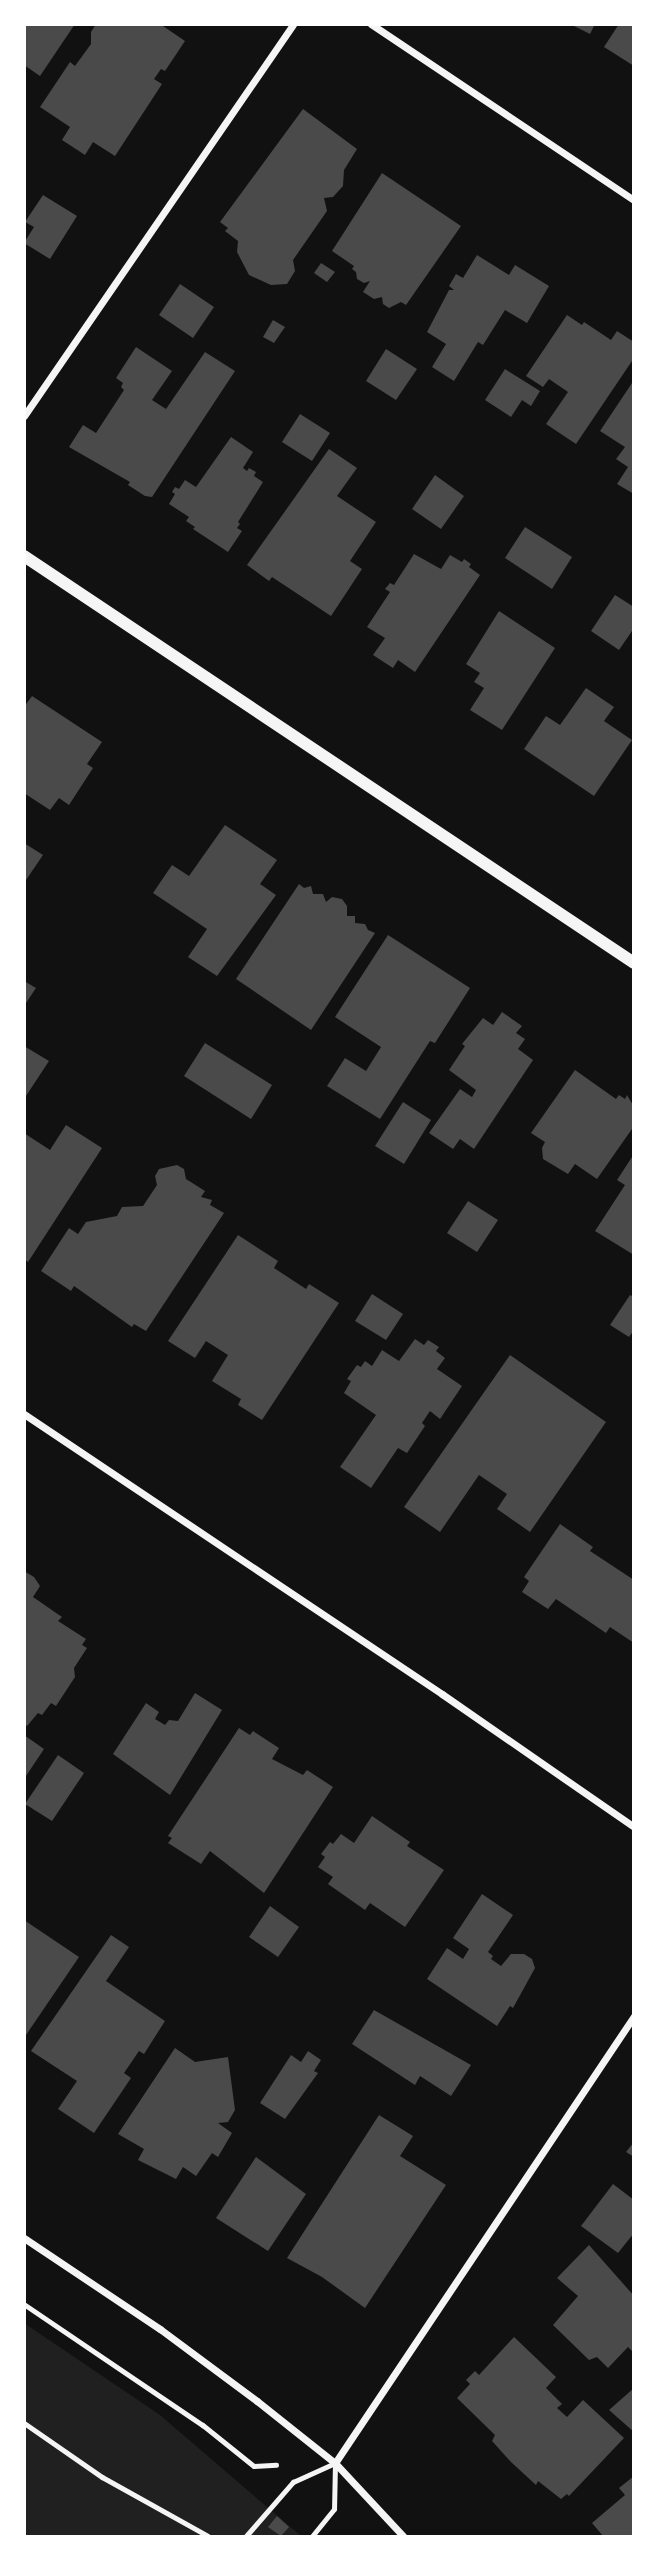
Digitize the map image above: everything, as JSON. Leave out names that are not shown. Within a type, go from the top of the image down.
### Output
[{"type":"street","points":[[24,416],[293,24]]},
{"type":"street","points":[[371,24],[634,200]]},
{"type":"street","points":[[24,556],[634,963]]},
{"type":"street","points":[[24,1414],[442,1694],[634,1827]]},
{"type":"street","points":[[335,2463],[634,2016]]},
{"type":"street","points":[[24,2238],[160,2329],[335,2463],[403,2536]]},
{"type":"lane","points":[[24,2423],[102,2477],[208,2536]]},
{"type":"lane","points":[[246,2536],[293,2482],[335,2463],[334,2509],[312,2536]]},
{"type":"path","points":[[24,2304],[203,2425],[254,2466],[281,2465]]},
{"type":"shaded area","points":[[24,2323],[160,2415],[301,2536],[25,2536]]},
{"type":"building","points":[[24,24],[75,24],[40,76],[24,65]]},
{"type":"building","points":[[96,24],[160,24],[185,41],[165,71],[161,69],[154,79],[162,84],[115,156],[93,142],[85,155],[62,140],[70,127],[40,107],[70,62],[75,66],[91,44],[91,32]]},
{"type":"building","points":[[570,24],[595,24],[590,34]]},
{"type":"building","points":[[619,24],[634,24],[634,66],[604,47]]},
{"type":"building","points":[[303,109],[357,149],[344,170],[343,186],[333,197],[324,198],[327,211],[293,260],[295,271],[287,284],[271,285],[249,275],[237,252],[238,241],[225,231],[228,228],[220,222]]},
{"type":"building","points":[[382,173],[461,226],[406,305],[401,302],[389,308],[383,304],[382,297],[374,299],[363,292],[370,281],[364,283],[357,279],[356,272],[352,269],[354,266],[332,251]]},
{"type":"building","points":[[43,195],[77,216],[50,259],[24,243],[34,227],[25,222]]},
{"type":"building","points":[[477,255],[509,275],[515,265],[549,286],[527,323],[505,310],[483,345],[478,342],[454,381],[432,367],[446,344],[427,332],[449,290],[454,290],[449,286],[456,274],[463,278]]},
{"type":"building","points":[[321,263],[335,272],[327,282],[314,273]]},
{"type":"building","points":[[180,284],[214,307],[193,338],[159,315]]},
{"type":"building","points":[[567,315],[582,325],[584,322],[611,340],[617,331],[634,342],[634,358],[576,444],[546,424],[568,392],[549,379],[543,387],[526,376]]},
{"type":"building","points":[[273,320],[285,327],[274,343],[263,337]]},
{"type":"building","points":[[136,347],[172,371],[152,400],[166,409],[205,352],[235,371],[152,497],[145,496],[128,485],[130,482],[69,447],[83,425],[96,433],[124,390],[121,387],[123,383],[116,378]]},
{"type":"building","points":[[386,349],[417,369],[396,400],[366,381]]},
{"type":"building","points":[[505,369],[540,391],[531,406],[522,400],[511,417],[485,400]]},
{"type":"building","points":[[634,380],[634,494],[617,484],[628,467],[616,459],[625,447],[600,431]]},
{"type":"building","points":[[300,414],[330,433],[312,461],[282,442]]},
{"type":"building","points":[[231,437],[253,452],[243,468],[256,472],[254,476],[263,482],[238,522],[240,524],[237,528],[242,531],[228,552],[193,529],[195,527],[186,521],[189,517],[169,504],[175,494],[172,492],[175,487],[179,489],[185,480],[196,487]]},
{"type":"building","points":[[329,449],[357,468],[337,496],[376,522],[350,561],[362,569],[331,616],[272,577],[269,581],[247,565]]},
{"type":"building","points":[[435,475],[464,496],[441,529],[412,509]]},
{"type":"building","points":[[525,527],[572,557],[552,589],[505,558]]},
{"type":"building","points":[[414,554],[441,569],[450,555],[462,562],[464,559],[471,564],[469,567],[480,575],[415,672],[398,660],[393,668],[373,655],[385,638],[367,627],[390,592],[385,589],[390,583],[394,585]]},
{"type":"building","points":[[615,595],[634,607],[634,628],[619,650],[591,631]]},
{"type":"building","points":[[499,611],[555,648],[502,730],[470,710],[484,688],[474,682],[480,673],[466,664]]},
{"type":"building","points":[[586,688],[614,707],[604,721],[632,740],[594,796],[524,749],[546,716],[560,725]]},
{"type":"building","points":[[32,696],[102,742],[87,764],[93,768],[69,805],[59,798],[50,810],[24,793],[24,707]]},
{"type":"building","points":[[225,825],[277,860],[260,884],[276,895],[217,976],[188,957],[207,929],[153,893],[172,865],[189,876]]},
{"type":"building","points":[[24,843],[43,855],[24,883]]},
{"type":"building","points":[[299,884],[304,888],[311,886],[313,894],[323,894],[326,902],[332,897],[342,899],[347,906],[347,916],[355,916],[355,923],[365,924],[368,930],[375,933],[311,1030],[236,979]]},
{"type":"building","points":[[388,935],[470,988],[435,1043],[430,1041],[380,1119],[327,1086],[345,1058],[366,1071],[381,1047],[335,1017]]},
{"type":"building","points":[[24,981],[36,988],[24,1006]]},
{"type":"building","points":[[502,1012],[522,1026],[516,1033],[525,1039],[518,1049],[533,1060],[474,1149],[460,1139],[453,1149],[429,1133],[460,1089],[472,1097],[476,1090],[449,1070],[465,1046],[462,1044],[483,1018],[493,1025]]},
{"type":"building","points":[[205,1043],[272,1085],[251,1119],[184,1076]]},
{"type":"building","points":[[24,1046],[49,1061],[24,1099]]},
{"type":"building","points":[[575,1070],[616,1099],[619,1095],[625,1099],[627,1095],[634,1107],[634,1126],[597,1179],[575,1164],[568,1174],[543,1159],[542,1148],[545,1142],[531,1133]]},
{"type":"building","points":[[403,1102],[431,1120],[404,1164],[375,1146]]},
{"type":"building","points":[[66,1125],[102,1148],[28,1262],[24,1259],[24,1133],[50,1150]]},
{"type":"building","points":[[634,1154],[634,1255],[595,1231],[625,1185],[617,1180]]},
{"type":"building","points":[[177,1165],[184,1169],[186,1179],[205,1191],[201,1197],[212,1200],[210,1205],[224,1213],[146,1331],[134,1324],[132,1327],[74,1286],[71,1291],[41,1271],[69,1228],[78,1234],[86,1222],[117,1216],[122,1207],[143,1206],[157,1185],[155,1176],[159,1169]]},
{"type":"building","points":[[468,1201],[498,1220],[477,1252],[447,1233]]},
{"type":"building","points":[[238,1235],[278,1261],[274,1268],[306,1289],[309,1284],[339,1303],[262,1420],[238,1405],[241,1399],[212,1381],[228,1355],[206,1341],[195,1358],[168,1341]]},
{"type":"building","points":[[372,1294],[403,1314],[386,1340],[355,1321]]},
{"type":"building","points":[[630,1295],[634,1297],[634,1330],[629,1337],[610,1325]]},
{"type":"building","points":[[415,1339],[424,1345],[428,1340],[439,1347],[436,1351],[445,1358],[437,1369],[462,1386],[440,1419],[430,1411],[422,1423],[425,1426],[407,1453],[398,1448],[371,1488],[340,1467],[376,1415],[344,1393],[351,1381],[347,1379],[357,1365],[361,1367],[365,1361],[372,1366],[382,1350],[399,1361]]},
{"type":"building","points":[[510,1355],[606,1422],[530,1532],[497,1509],[507,1494],[479,1475],[440,1532],[404,1507]]},
{"type":"building","points":[[560,1524],[593,1547],[590,1551],[634,1580],[634,1643],[610,1627],[606,1633],[556,1599],[548,1609],[522,1592],[529,1581],[524,1577]]},
{"type":"building","points":[[24,1571],[34,1577],[40,1586],[33,1597],[62,1617],[58,1621],[86,1639],[82,1645],[87,1648],[74,1668],[75,1677],[56,1706],[51,1703],[42,1715],[38,1713],[27,1726],[24,1724]]},
{"type":"building","points":[[195,1693],[222,1710],[170,1795],[113,1754],[146,1703],[159,1712],[155,1719],[165,1725],[169,1720],[178,1721]]},
{"type":"building","points":[[239,1728],[250,1735],[253,1731],[279,1748],[272,1759],[303,1775],[307,1770],[333,1787],[264,1893],[210,1851],[201,1864],[168,1843],[172,1838],[168,1836]]},
{"type":"building","points":[[24,1735],[44,1749],[24,1779]]},
{"type":"building","points":[[58,1755],[84,1773],[52,1821],[25,1804]]},
{"type":"building","points":[[372,1816],[410,1842],[407,1846],[444,1870],[405,1927],[370,1903],[365,1910],[328,1884],[333,1877],[318,1867],[325,1857],[321,1854],[330,1842],[333,1844],[341,1834],[354,1843]]},
{"type":"building","points":[[482,1894],[513,1915],[488,1952],[493,1956],[491,1959],[501,1966],[511,1954],[524,1954],[532,1959],[535,1968],[513,2008],[510,2006],[497,2026],[427,1979],[447,1948],[463,1959],[469,1949],[453,1938]]},
{"type":"building","points":[[270,1906],[299,1927],[278,1957],[249,1937]]},
{"type":"building","points":[[24,1920],[79,1957],[24,2038]]},
{"type":"building","points":[[111,1935],[129,1947],[106,1981],[165,2021],[144,2054],[139,2051],[124,2073],[131,2078],[94,2133],[58,2109],[77,2081],[31,2051]]},
{"type":"building","points":[[374,2010],[471,2065],[451,2096],[420,2076],[415,2085],[352,2044]]},
{"type":"building","points":[[175,2048],[195,2062],[228,2057],[235,2110],[228,2122],[218,2123],[232,2133],[218,2157],[212,2153],[196,2176],[183,2167],[176,2179],[138,2160],[144,2149],[118,2134]]},
{"type":"building","points":[[308,2051],[321,2060],[314,2071],[318,2073],[285,2119],[260,2103],[291,2055],[301,2062]]},
{"type":"building","points":[[379,2115],[413,2136],[400,2156],[446,2185],[365,2308],[322,2277],[287,2258]]},
{"type":"building","points":[[634,2142],[634,2157],[626,2152]]},
{"type":"building","points":[[256,2157],[306,2194],[268,2251],[216,2218]]},
{"type":"building","points":[[613,2184],[634,2200],[634,2233],[618,2253],[581,2226]]},
{"type":"building","points":[[589,2245],[634,2296],[634,2353],[628,2347],[608,2368],[597,2357],[589,2360],[553,2325],[578,2296],[557,2278]]},
{"type":"building","points":[[514,2337],[556,2377],[546,2388],[562,2404],[557,2408],[567,2417],[583,2400],[624,2438],[569,2496],[567,2494],[561,2499],[538,2481],[536,2485],[511,2462],[492,2441],[495,2435],[457,2398],[470,2384],[466,2380],[475,2371],[479,2375]]},
{"type":"building","points":[[634,2388],[634,2432],[609,2410]]},
{"type":"building","points":[[634,2476],[634,2536],[603,2536],[592,2523],[625,2495],[619,2488]]},
{"type":"building","points":[[277,2516],[289,2527],[281,2536],[268,2527]]}]
